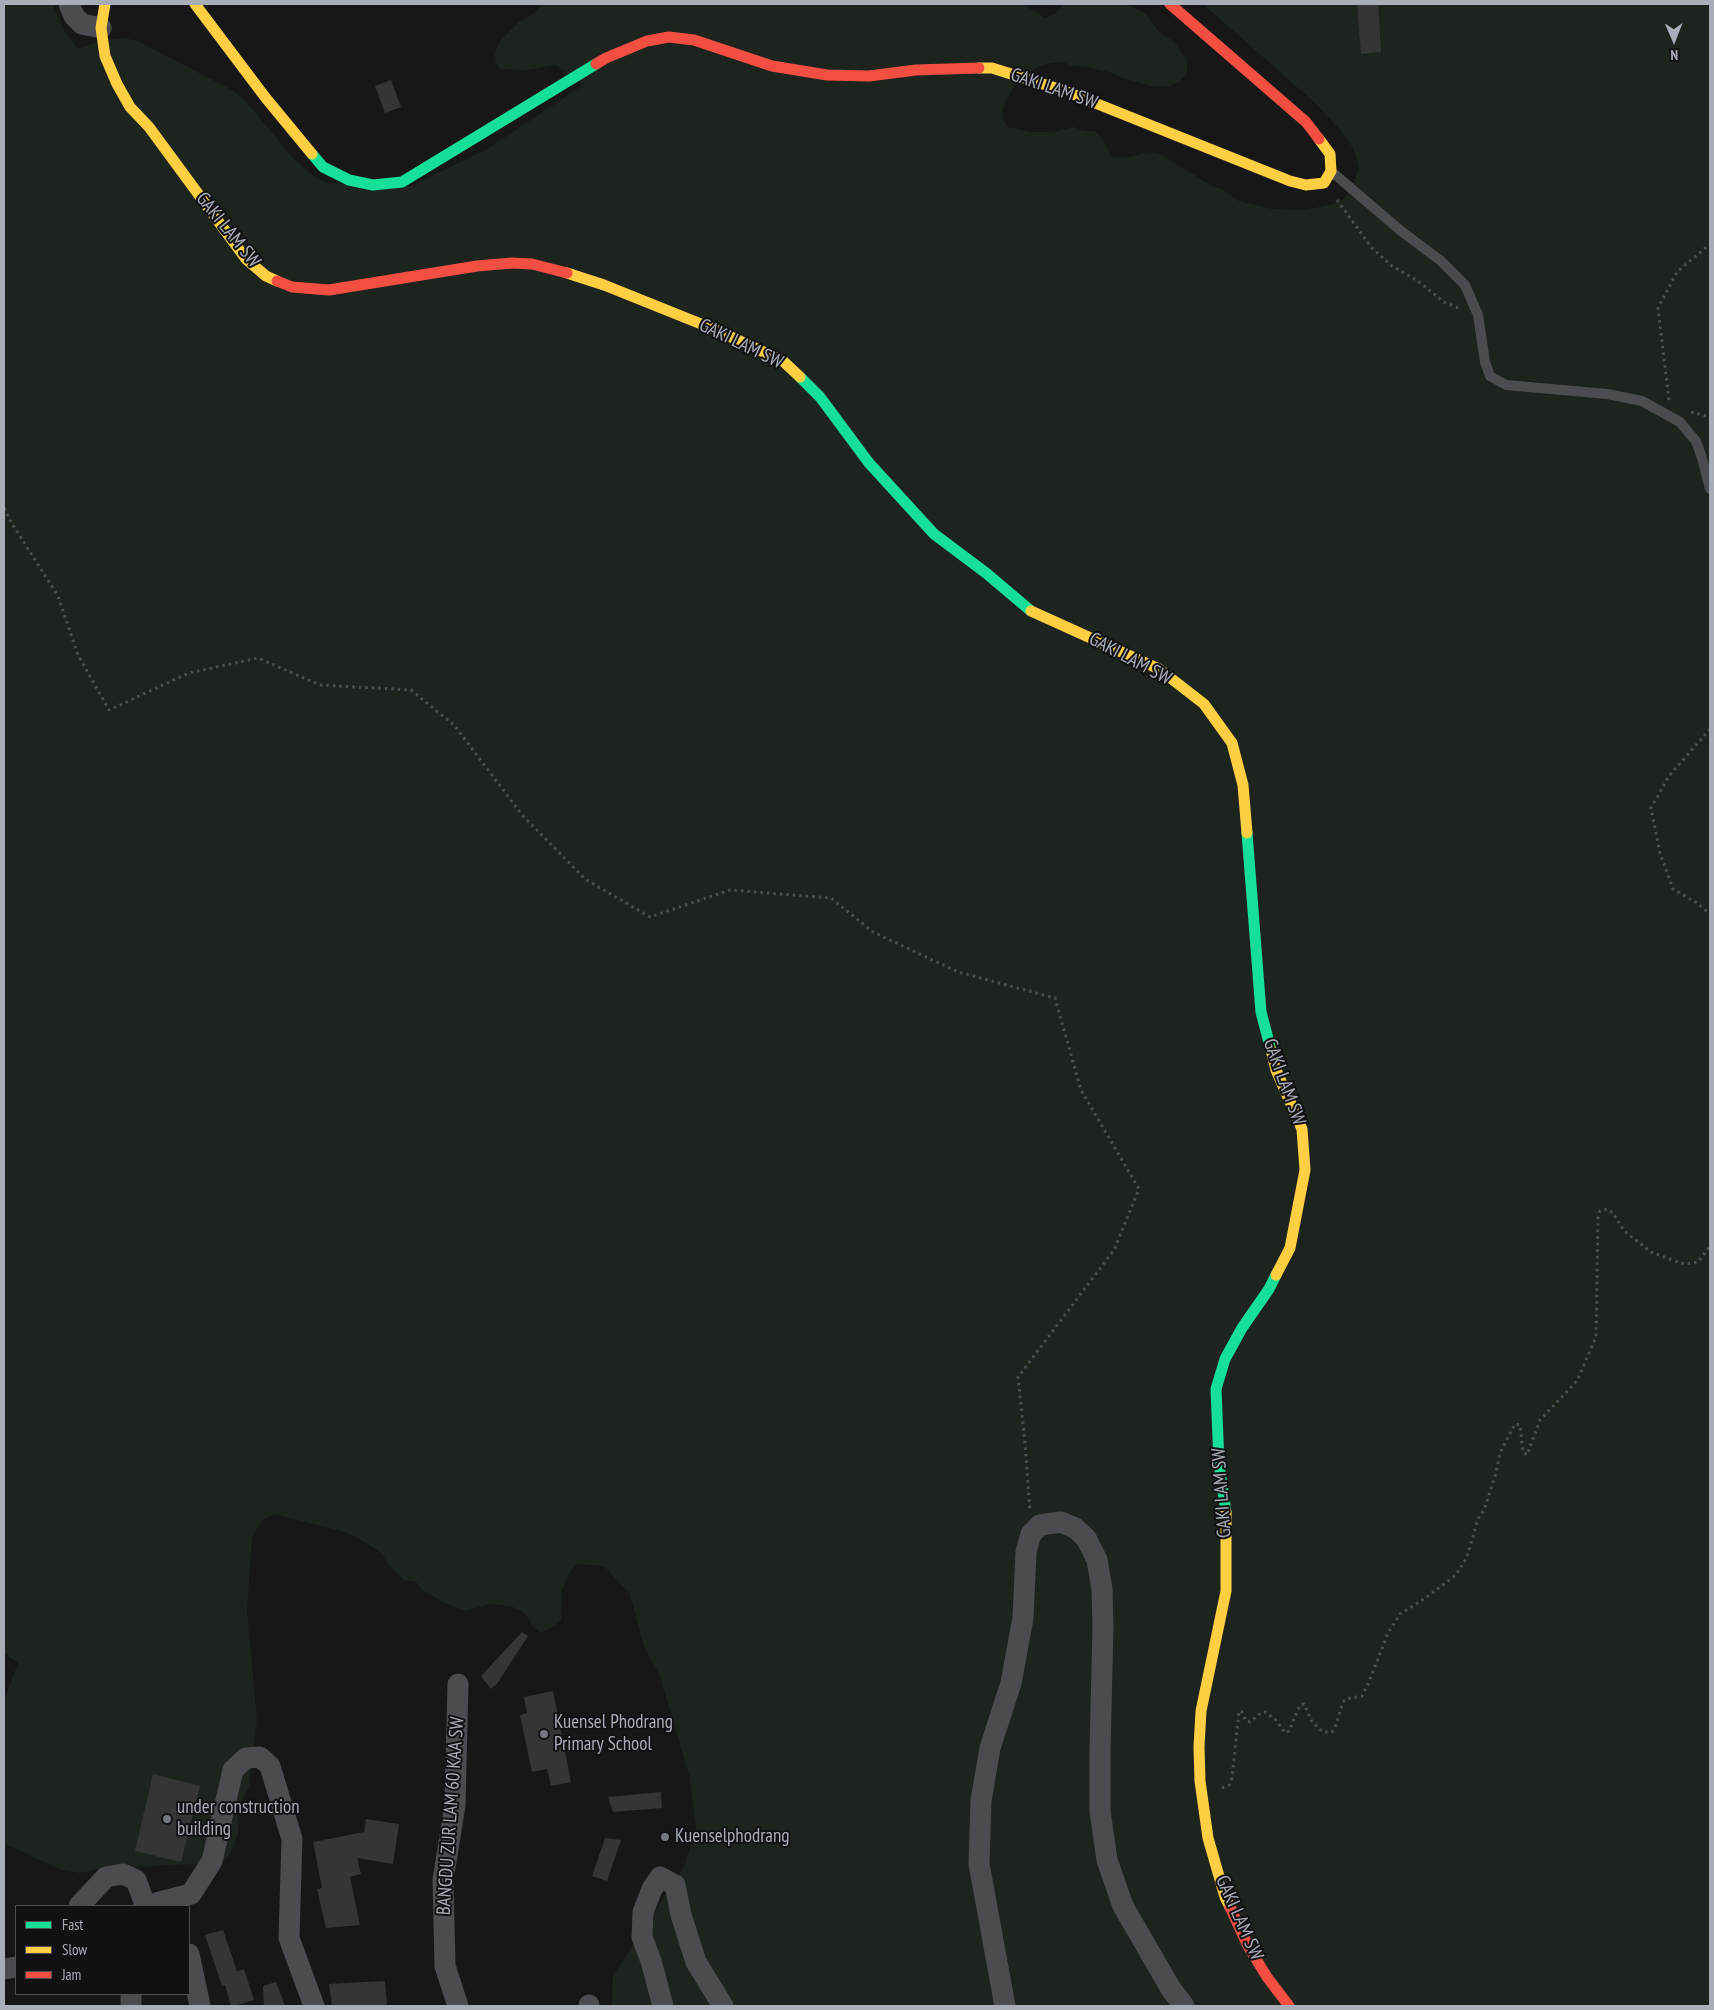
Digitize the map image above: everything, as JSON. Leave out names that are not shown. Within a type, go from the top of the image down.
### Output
[{"type":"street","points":[[69,4],[74,16],[82,24],[102,28]]},
{"type":"street","name":"GAKI LAM SW","points":[[105,4],[102,28],[105,56],[117,84],[130,107],[149,126],[246,259],[266,276],[292,287],[329,290],[477,266],[512,263],[532,264],[556,269],[604,285],[716,330],[783,361],[820,398],[869,463],[934,534],[986,574],[1028,610],[1159,669],[1204,704],[1232,743],[1243,785],[1261,1012],[1276,1070],[1302,1129],[1305,1170],[1290,1248],[1269,1289],[1242,1328],[1225,1360],[1216,1389],[1219,1464],[1226,1513],[1226,1591],[1201,1711],[1199,1747],[1201,1783],[1208,1838],[1225,1897],[1257,1962],[1289,2006]]},
{"type":"street","name":"GAKI LAM SW","points":[[195,4],[265,97],[323,167],[349,180],[373,185],[402,182],[606,58],[647,41],[668,37],[694,40],[772,66],[827,75],[868,76],[916,70],[992,68],[1065,90],[1290,181],[1306,185],[1324,183]]},
{"type":"street","points":[[1170,4],[1306,122],[1330,154],[1331,171],[1324,183]]},
{"type":"street","points":[[1005,2006],[979,1864],[981,1801],[990,1748],[1011,1682],[1023,1618],[1026,1552],[1031,1534],[1040,1525],[1061,1522],[1075,1528],[1086,1538],[1097,1560],[1102,1589],[1104,1627],[1100,1811],[1107,1860],[1123,1906],[1171,1989],[1184,2006]]},
{"type":"street","name":"BANGDU ZUR LAM 60 KAA SW","points":[[458,1684],[455,1805],[443,1880],[445,1966],[458,2006]]},
{"type":"street","points":[[79,1905],[106,1877],[122,1874],[136,1880],[150,1904],[191,1894],[212,1861],[233,1770],[246,1758],[260,1757],[270,1766],[292,1839],[289,1938],[314,2006]]},
{"type":"street","points":[[663,2006],[651,1961],[642,1937],[643,1912],[652,1889],[660,1877],[675,1885],[681,1915],[696,1962],[723,2006]]},
{"type":"street","points":[[190,1959],[200,2006]]},
{"type":"lane","points":[[1331,171],[1401,231],[1440,261],[1465,285],[1478,315],[1483,336],[1485,362],[1490,376],[1506,385],[1542,390],[1607,394],[1642,401],[1680,422],[1696,441],[1710,489]]},
{"type":"path","points":[[1324,183],[1372,248],[1392,266],[1418,281],[1444,302],[1478,315]]},
{"type":"path","points":[[1671,416],[1658,308],[1677,272],[1710,244]]},
{"type":"path","points":[[4,508],[58,596],[78,655],[109,710],[189,673],[258,658],[320,685],[411,690],[455,726],[522,816],[585,879],[650,917],[730,890],[832,898],[873,932],[958,972],[1055,998],[1081,1090],[1139,1189],[1114,1250],[1018,1377],[1025,1443],[1031,1534]]},
{"type":"path","points":[[1710,729],[1669,776],[1651,808],[1660,853],[1673,889],[1697,902],[1710,914]]},
{"type":"path","points":[[1201,1783],[1222,1788],[1229,1785],[1234,1763],[1239,1711],[1242,1712],[1246,1722],[1250,1722],[1261,1712],[1265,1712],[1275,1720],[1285,1733],[1289,1731],[1300,1705],[1304,1704],[1312,1722],[1323,1732],[1332,1732],[1343,1702],[1346,1699],[1362,1696],[1388,1633],[1400,1614],[1456,1575],[1467,1557],[1478,1519],[1484,1510],[1496,1473],[1500,1453],[1515,1424],[1520,1425],[1523,1452],[1527,1455],[1540,1420],[1568,1392],[1576,1381],[1596,1336],[1598,1218],[1600,1211],[1607,1209],[1613,1213],[1624,1231],[1651,1252],[1675,1261],[1685,1264],[1698,1262],[1710,1246]]},
{"type":"shaded area","points":[[4,4],[52,4],[65,31],[78,49],[104,40],[123,38],[138,41],[232,90],[254,111],[293,158],[312,175],[326,183],[411,186],[487,149],[583,85],[556,65],[526,70],[501,69],[496,63],[495,54],[503,38],[518,23],[534,13],[542,4],[1023,4],[1045,18],[1055,14],[1061,7],[1061,4],[1127,4],[1146,14],[1158,31],[1175,43],[1187,61],[1187,73],[1181,80],[1171,86],[1151,86],[1120,77],[1113,73],[1083,66],[1073,66],[1062,62],[1041,65],[1017,82],[1007,99],[1003,107],[1002,117],[1008,127],[1031,132],[1052,132],[1074,127],[1084,131],[1094,131],[1102,138],[1113,158],[1126,158],[1148,152],[1160,154],[1212,186],[1222,189],[1239,201],[1272,209],[1304,210],[1335,204],[1345,198],[1356,177],[1359,166],[1353,148],[1341,131],[1315,103],[1203,4],[1710,4],[1710,2006],[612,2006],[613,1976],[685,1865],[696,1828],[689,1775],[660,1676],[644,1647],[630,1594],[604,1566],[578,1564],[571,1570],[562,1590],[561,1621],[541,1633],[532,1626],[528,1617],[520,1610],[510,1606],[489,1604],[466,1611],[445,1603],[423,1591],[416,1582],[404,1580],[388,1564],[382,1554],[365,1542],[345,1532],[274,1514],[262,1520],[252,1537],[247,1610],[257,1720],[249,1786],[239,1806],[238,1834],[229,1856],[222,1863],[102,1868],[80,1873],[59,1869],[4,1843],[4,1702],[18,1663],[4,1653]]},
{"type":"building","points":[[1357,4],[1378,4],[1381,52],[1361,54]]},
{"type":"building","points":[[391,80],[401,107],[385,113],[375,86]]},
{"type":"building","points":[[522,1632],[528,1636],[497,1684],[491,1689],[481,1676]]},
{"type":"building","points":[[553,1691],[571,1782],[551,1786],[547,1769],[532,1772],[520,1715],[527,1713],[524,1697]]},
{"type":"building","name":"under construction building","points":[[153,1774],[200,1786],[181,1862],[135,1851]]},
{"type":"building","points":[[661,1792],[662,1808],[613,1812],[608,1797]]},
{"type":"building","points":[[366,1819],[399,1824],[393,1864],[357,1858],[361,1874],[350,1877],[360,1925],[326,1928],[317,1889],[322,1888],[313,1842],[364,1832]]},
{"type":"building","points":[[605,1838],[621,1840],[607,1881],[592,1876]]},
{"type":"building","points":[[223,1930],[237,1971],[244,1969],[254,2000],[234,2006],[231,2006],[225,1985],[222,1986],[205,1935]]},
{"type":"building","points":[[385,1981],[387,2006],[332,2006],[329,1984]]},
{"type":"building","points":[[276,1982],[285,2006],[264,2006],[263,1986]]},
{"type":"traffic: fast","points":[[312,154],[323,167],[349,180],[373,185],[402,182],[596,64]]},
{"type":"traffic: fast","points":[[800,377],[820,397],[869,463],[934,534],[986,573],[1031,611]]},
{"type":"traffic: fast","points":[[1247,833],[1261,1012],[1271,1050]]},
{"type":"traffic: fast","points":[[1226,1512],[1219,1464],[1216,1389],[1225,1359],[1242,1328],[1269,1289],[1276,1275]]},
{"type":"traffic: slow","points":[[105,4],[101,28],[105,56],[117,84],[130,107],[149,127],[246,259],[266,276],[277,281]]},
{"type":"traffic: slow","points":[[195,4],[265,97],[312,154]]},
{"type":"traffic: slow","points":[[979,68],[992,68],[1065,91],[1290,181],[1306,185],[1324,183],[1331,171],[1330,154],[1319,139]]},
{"type":"traffic: slow","points":[[567,273],[604,285],[716,330],[783,361],[800,377]]},
{"type":"traffic: slow","points":[[1031,611],[1159,669],[1204,704],[1232,743],[1243,785],[1247,833]]},
{"type":"traffic: slow","points":[[1271,1050],[1276,1070],[1302,1129],[1305,1170],[1290,1248],[1276,1275]]},
{"type":"traffic: slow","points":[[1226,1512],[1226,1591],[1201,1711],[1199,1747],[1200,1781],[1208,1838],[1225,1897],[1230,1907]]},
{"type":"traffic: jam","points":[[1170,4],[1306,122],[1319,139]]},
{"type":"traffic: jam","points":[[596,64],[647,41],[669,37],[694,40],[772,66],[827,75],[869,76],[916,70],[979,68]]},
{"type":"traffic: jam","points":[[277,281],[292,287],[329,290],[477,266],[512,263],[532,264],[567,273]]},
{"type":"traffic: jam","points":[[1230,1907],[1248,1946],[1267,1977],[1289,2006]]},
{"type":"place","name":"Kuensel Phodrang Primary School","points":[[544,1734]]},
{"type":"place","name":"under construction building","points":[[167,1819]]},
{"type":"place","name":"Kuenselphodrang","points":[[665,1837]]}]
